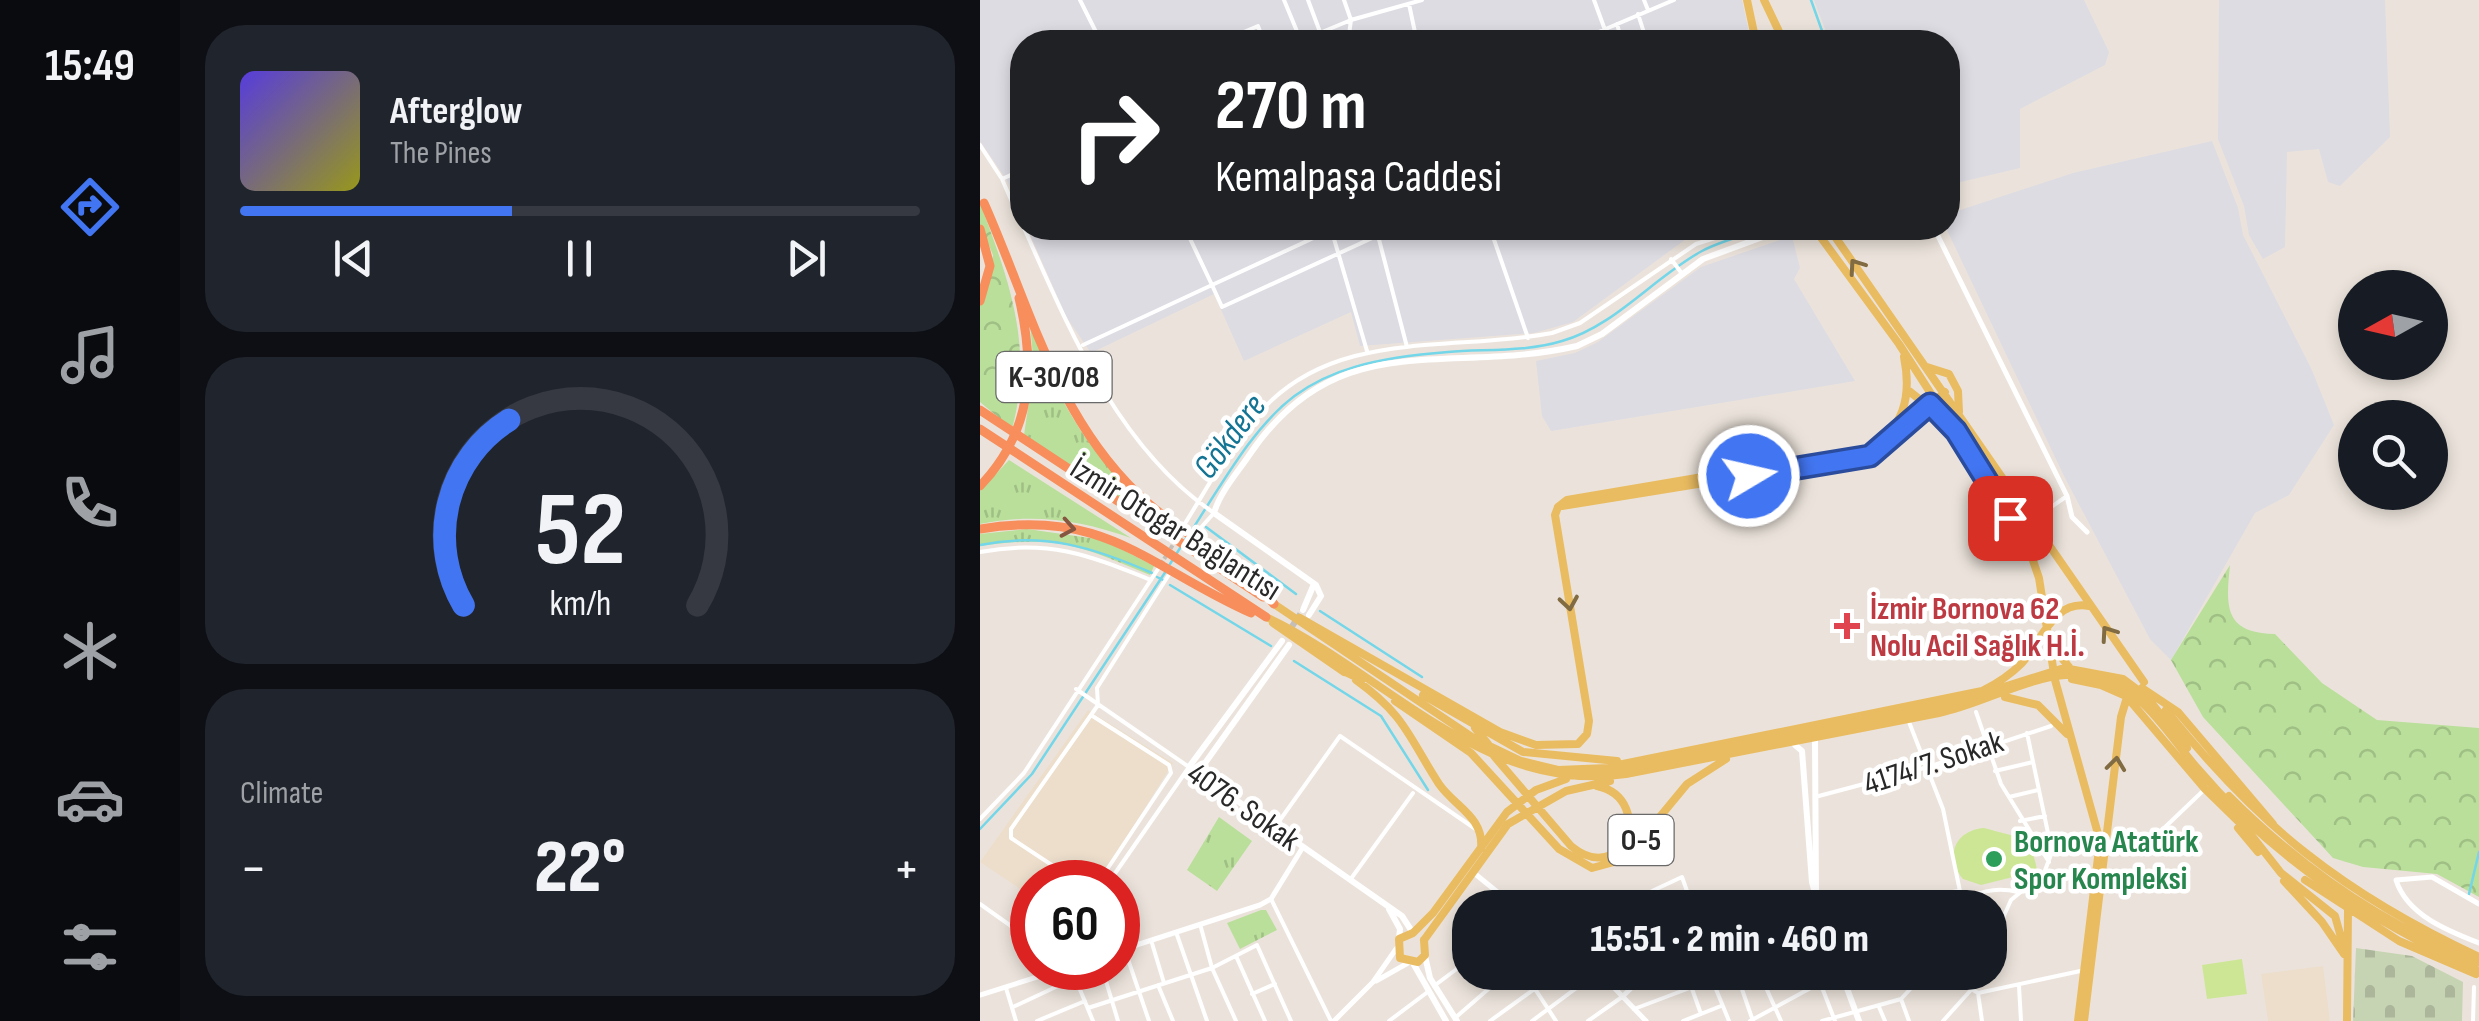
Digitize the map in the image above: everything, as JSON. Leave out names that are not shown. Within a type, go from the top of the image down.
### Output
[{"type":"highway","name":"K-30/08","points":[[980,486],[1001,462],[1020,428],[1028,395],[1030,358],[1019,298],[982,198]]},
{"type":"highway","name":"K-30/08","points":[[982,198],[1018,280],[1049,367],[1078,420],[1136,492],[1199,549],[1254,582],[1274,604]]},
{"type":"highway","points":[[980,228],[990,266],[980,301]]},
{"type":"highway","name":"İzmir Otogar Bağlantısı","points":[[980,410],[1165,533],[1199,549]]},
{"type":"highway","name":"İzmir Otogar Bağlantısı","points":[[980,430],[1186,572],[1266,617]]},
{"type":"highway","points":[[980,530],[1042,524],[1154,551]]},
{"type":"main road","points":[[1747,0],[1754,30]]},
{"type":"main road","points":[[1764,0],[1778,30]]},
{"type":"main road","points":[[1306,612],[1321,596],[1314,583],[1214,512],[1270,425],[1313,388],[1382,364],[1577,346],[1602,334],[1703,259],[1754,240]]},
{"type":"main road","points":[[1823,240],[1916,370],[1933,403],[1956,431],[2026,543],[2043,596],[2055,680],[2100,842],[2081,1021]]},
{"type":"main road","points":[[1838,240],[2034,519],[2139,680]]},
{"type":"main road","points":[[1898,344],[1908,388],[1917,402],[1933,403]]},
{"type":"main road","points":[[1558,507],[1586,496],[1866,450],[1895,426],[1916,370],[1927,366],[1949,374],[1958,391],[1959,412]]},
{"type":"main road","points":[[1558,507],[1870,456],[1945,392]]},
{"type":"main road","name":"K-30/08","points":[[1274,604],[1513,738],[1547,746],[1578,744],[1589,723],[1558,507]]},
{"type":"main road","points":[[1274,604],[1396,712],[1440,785],[1474,819],[1481,833],[1480,851]]},
{"type":"main road","points":[[1370,661],[1514,750],[1556,758],[1616,761],[1974,693],[1994,685],[2024,662],[2045,629],[2069,608],[2090,606]]},
{"type":"main road","points":[[1266,617],[1497,751],[1547,768],[1582,772],[1632,767],[1958,704],[2064,668],[2100,671],[2123,679],[2173,708],[2282,836]]},
{"type":"main road","points":[[2045,629],[2060,659],[2091,682]]},
{"type":"main road","points":[[1189,768],[1286,643],[1198,773]]},
{"type":"main road","points":[[2024,662],[2035,664],[2040,673],[2032,686]]},
{"type":"main road","points":[[1347,665],[1486,753],[1530,770],[1573,778],[1626,774],[1939,714],[2068,674],[2104,679],[2125,688],[2150,710],[2278,870],[2336,916],[2345,944]]},
{"type":"main road","name":"O-5","points":[[1347,665],[1501,775],[1576,862],[1592,868],[1611,866],[1629,855],[1687,784],[1726,758]]},
{"type":"main road","points":[[2123,679],[2146,696],[2229,796],[2295,857],[2357,902],[2479,973]]},
{"type":"main road","points":[[1397,944],[1427,920],[1513,820],[1546,800],[1588,785],[1909,722],[2055,680],[2091,682],[2125,694],[2345,944]]},
{"type":"main road","points":[[2081,1021],[2125,694]]},
{"type":"main road","points":[[2005,697],[2046,710],[2071,740]]},
{"type":"main road","points":[[2166,710],[2215,770],[2306,857],[2421,930],[2479,960]]},
{"type":"main road","points":[[2121,724],[2131,712],[2144,712]]},
{"type":"main road","points":[[1475,728],[1501,775]]},
{"type":"main road","points":[[1816,741],[1816,890]]},
{"type":"main road","points":[[1796,745],[1802,751],[1815,890]]},
{"type":"main road","points":[[1432,989],[1424,940],[1503,816],[1531,793],[1637,759]]},
{"type":"main road","name":"4076. Sokak","points":[[1189,768],[1402,916],[1413,933]]},
{"type":"main road","points":[[2198,770],[2252,829],[2308,876],[2398,932],[2458,958],[2479,960]]},
{"type":"main road","points":[[2202,786],[2201,770],[2215,770]]},
{"type":"main road","name":"O-5","points":[[1550,830],[1589,857],[1608,856],[1624,845],[1630,824],[1625,805],[1610,789],[1588,785]]},
{"type":"main road","points":[[2220,805],[2293,870],[2348,911],[2414,949],[2479,973]]},
{"type":"main road","points":[[2293,870],[2308,869],[2306,857]]},
{"type":"main road","points":[[2341,882],[2347,890],[2348,911],[2345,1021]]},
{"type":"main road","points":[[2331,899],[2343,917],[2345,1021]]},
{"type":"main road","points":[[1388,908],[1400,930],[1397,944],[1453,1020]]},
{"type":"main road","points":[[1402,916],[1416,922],[1427,920]]},
{"type":"main road","points":[[2345,944],[2355,926],[2369,924]]},
{"type":"main road","points":[[1413,933],[1424,940]]},
{"type":"main road","points":[[1411,963],[1425,954]]},
{"type":"main road","points":[[1848,990],[1858,1017]]},
{"type":"street","points":[[1080,0],[1095,30]]},
{"type":"street","points":[[1284,0],[1295,30]]},
{"type":"street","points":[[1308,0],[1319,30]]},
{"type":"street","points":[[1344,0],[1352,20],[1350,30]]},
{"type":"street","points":[[1325,30],[1422,0]]},
{"type":"street","points":[[1594,0],[1605,30],[1674,0]]},
{"type":"street","points":[[1644,0],[1648,10]]},
{"type":"street","points":[[1409,4],[1414,30]]},
{"type":"street","points":[[1638,14],[1643,30]]},
{"type":"street","points":[[1617,24],[1619,30]]},
{"type":"street","points":[[980,145],[1010,197]]},
{"type":"street","points":[[1002,179],[1010,175]]},
{"type":"street","points":[[1029,240],[1064,318],[1138,440],[1198,502],[1214,512],[1196,534]]},
{"type":"street","points":[[1191,240],[1222,307],[1361,240]]},
{"type":"street","points":[[1082,346],[1307,240]]},
{"type":"street","points":[[1336,240],[1367,351]]},
{"type":"street","points":[[1380,240],[1406,347]]},
{"type":"street","points":[[1494,240],[1528,338]]},
{"type":"street","points":[[1184,526],[1241,436],[1274,398],[1306,373],[1367,351],[1528,338],[1580,323],[1671,258],[1716,240]]},
{"type":"street","points":[[1940,240],[2067,496],[2072,516],[2087,532]]},
{"type":"street","points":[[1671,258],[1683,275]]},
{"type":"street","points":[[2034,519],[2067,496]]},
{"type":"street","points":[[980,552],[1025,546],[1064,548],[1151,580]]},
{"type":"street","points":[[980,819],[1024,773],[1160,566]]},
{"type":"street","points":[[1090,715],[1168,764],[1171,773],[1106,871],[1073,879],[1010,833],[1090,715],[1098,704],[1097,688],[1170,573]]},
{"type":"street","name":"4076. Sokak","points":[[1076,690],[1189,768]]},
{"type":"street","points":[[1976,712],[1995,771],[2020,821],[2049,862]]},
{"type":"street","points":[[1909,722],[1943,809],[1958,890]]},
{"type":"street","name":"4174/7. Sokak","points":[[1815,797],[1928,767],[2051,726]]},
{"type":"street","points":[[2007,914],[2018,892],[2037,880],[2052,852],[2027,732]]},
{"type":"street","points":[[1275,827],[1340,736],[1481,833]]},
{"type":"street","points":[[1995,771],[2033,762]]},
{"type":"street","points":[[1124,860],[1189,768]]},
{"type":"street","points":[[2162,830],[2202,786]]},
{"type":"street","points":[[2008,797],[2038,790]]},
{"type":"street","points":[[1350,880],[1413,793]]},
{"type":"street","points":[[2020,821],[2044,816]]},
{"type":"street","points":[[1140,944],[1270,899],[1303,848]]},
{"type":"street","points":[[1471,871],[1495,890]]},
{"type":"street","points":[[1654,890],[1682,877],[1687,890]]},
{"type":"street","points":[[2479,904],[2432,877],[2396,880],[2406,900],[2426,918],[2479,943]]},
{"type":"street","points":[[2007,890],[2018,892]]},
{"type":"street","points":[[1270,899],[1333,1021],[1373,982],[1397,944]]},
{"type":"street","points":[[980,904],[1010,925]]},
{"type":"street","points":[[1200,924],[1212,968],[1236,1021]]},
{"type":"street","points":[[1176,932],[1188,976],[1207,1021]]},
{"type":"street","points":[[1151,940],[1173,1021]]},
{"type":"street","points":[[1088,1008],[1212,968],[1257,944],[1291,1021]]},
{"type":"street","points":[[1236,956],[1265,1021]]},
{"type":"street","points":[[1373,982],[1411,963]]},
{"type":"street","points":[[1942,1021],[1970,991],[2018,986],[2085,970]]},
{"type":"street","points":[[1389,1021],[1398,1018],[1452,973]]},
{"type":"street","points":[[1252,994],[1275,984]]},
{"type":"street","points":[[980,996],[1010,986]]},
{"type":"street","points":[[2018,986],[2021,1021]]},
{"type":"street","points":[[1006,987],[1016,1021]]},
{"type":"street","points":[[2474,987],[2474,1021]]},
{"type":"street","points":[[1013,1007],[1050,990]]},
{"type":"street","points":[[1081,990],[1093,1021]]},
{"type":"street","points":[[1109,990],[1118,1021]]},
{"type":"street","points":[[1453,1020],[1487,990]]},
{"type":"street","points":[[1490,1021],[1536,990],[1556,1021]]},
{"type":"street","points":[[1532,1021],[1575,990]]},
{"type":"street","points":[[1616,990],[1643,1018]]},
{"type":"street","points":[[1593,1020],[1629,990]]},
{"type":"street","points":[[1634,1009],[1686,990]]},
{"type":"street","points":[[1692,990],[1700,1014]]},
{"type":"street","points":[[1716,990],[1728,1021]]},
{"type":"street","points":[[1741,990],[1752,1020],[1808,990]]},
{"type":"street","points":[[1768,990],[1781,1021]]},
{"type":"street","points":[[1823,990],[1834,1019]]},
{"type":"street","points":[[1822,1021],[1858,1017],[1901,999],[1909,990]]},
{"type":"street","points":[[1139,991],[1149,1021]]},
{"type":"street","points":[[1978,993],[1982,1021]]},
{"type":"street","points":[[1901,999],[1909,1021]]},
{"type":"street","points":[[1037,1021],[1085,1001]]},
{"type":"street","points":[[1683,1021],[1722,1006]]},
{"type":"street","points":[[1879,1007],[1885,1021]]},
{"type":"street","points":[[1955,1009],[1957,1021]]},
{"type":"street","points":[[1631,1021],[1643,1018]]},
{"type":"shaded area","points":[[980,0],[1742,0],[1748,30],[1010,30],[1010,187],[980,141]]},
{"type":"shaded area","points":[[1814,0],[2084,0],[2109,52],[2105,65],[2020,109],[2020,168],[1960,182],[1960,30],[1825,30]]},
{"type":"shaded area","points":[[2219,0],[2385,0],[2390,137],[2340,186],[2328,182],[2319,149],[2287,152],[2285,247],[2263,259],[2249,235],[2244,206],[2218,139]]},
{"type":"shaded area","points":[[2212,141],[2238,208],[2243,235],[2311,368],[2334,425],[2289,495],[2255,513],[2171,660],[2150,639],[2064,476],[1952,240],[1960,240],[1960,210],[2073,173]]},
{"type":"shaded area","points":[[1032,240],[1685,240],[1573,322],[1534,333],[1360,346],[1351,312],[1244,361],[1214,294],[1091,353],[1067,318]]},
{"type":"shaded area","points":[[1780,240],[1793,240],[1800,268],[1794,279],[1855,381],[1551,431],[1542,416],[1536,361],[1575,353],[1598,342],[1701,267]]},
{"type":"shaded area","points":[[1088,710],[1173,763],[1112,860],[1010,860],[1010,882],[980,862]]},
{"type":"shaded area","points":[[2323,966],[2330,1021],[2268,1021],[2261,974]]},
{"type":"green space","points":[[980,203],[1009,287],[1019,342],[1018,399],[1012,429],[980,402],[980,306],[988,288],[993,255],[980,224]]},
{"type":"green space","points":[[1030,323],[1047,368],[1079,428],[1123,484],[1173,532],[1024,435],[1034,368]]},
{"type":"green space","points":[[1009,460],[1131,538],[1056,520],[980,524],[980,491]]},
{"type":"green space","points":[[1027,529],[1104,540],[1154,566],[1150,575],[1085,550],[1050,542],[980,546],[980,534]]},
{"type":"green space","points":[[2230,565],[2229,604],[2237,622],[2245,628],[2275,634],[2322,683],[2377,720],[2479,728],[2479,897],[2437,874],[2363,867],[2333,858],[2203,717],[2171,660]]},
{"type":"green space","points":[[1219,817],[1252,841],[1217,891],[1187,870]]},
{"type":"green space","name":"Bornova Atatürk Spor Kompleksi","points":[[1984,828],[2020,839],[2031,850],[2037,871],[1981,885],[1963,879],[1954,862],[1956,846],[1966,834]]},
{"type":"green space","points":[[1266,910],[1277,930],[1240,949],[1227,923]]},
{"type":"green space","points":[[2356,948],[2412,956],[2463,982],[2462,1021],[2353,1021]]},
{"type":"green space","points":[[2242,959],[2247,994],[2207,999],[2202,965]]},
{"type":"waterway","name":"Gökdere","points":[[1811,0],[1822,30]]},
{"type":"waterway","name":"Gökdere","points":[[1192,530],[1243,451],[1267,422],[1291,399],[1319,381],[1353,367],[1395,358],[1520,349],[1562,341],[1599,324],[1684,262],[1728,240]]},
{"type":"waterway","points":[[1206,527],[1296,594]]},
{"type":"waterway","name":"Gökdere","points":[[1170,564],[1187,537]]},
{"type":"waterway","points":[[980,545],[1026,540],[1068,544],[1152,573]]},
{"type":"waterway","name":"Gökdere","points":[[980,829],[1032,774],[1166,571]]},
{"type":"waterway","name":"Gökdere","points":[[1157,577],[1163,580]]},
{"type":"waterway","points":[[1170,585],[1271,646]]},
{"type":"waterway","points":[[1320,611],[1422,677]]},
{"type":"waterway","points":[[1294,661],[1381,716],[1428,790]]},
{"type":"waterway","points":[[2469,894],[2479,852]]},
{"type":"tunnel","points":[[1161,564],[1182,530]]},
{"type":"tunnel","points":[[1287,634],[1303,610]]},
{"type":"place","name":"İzmir Bornova 62 Nolu Acil Sağlık H.İ.","points":[[1847,626]]},
{"type":"place","name":"Bornova Atatürk Spor Kompleksi","points":[[1994,859]]},
{"type":"route","points":[[1749,476],[1870,456],[1890,443],[1910,418],[1930,404],[1956,431],[2010,518]]}]
